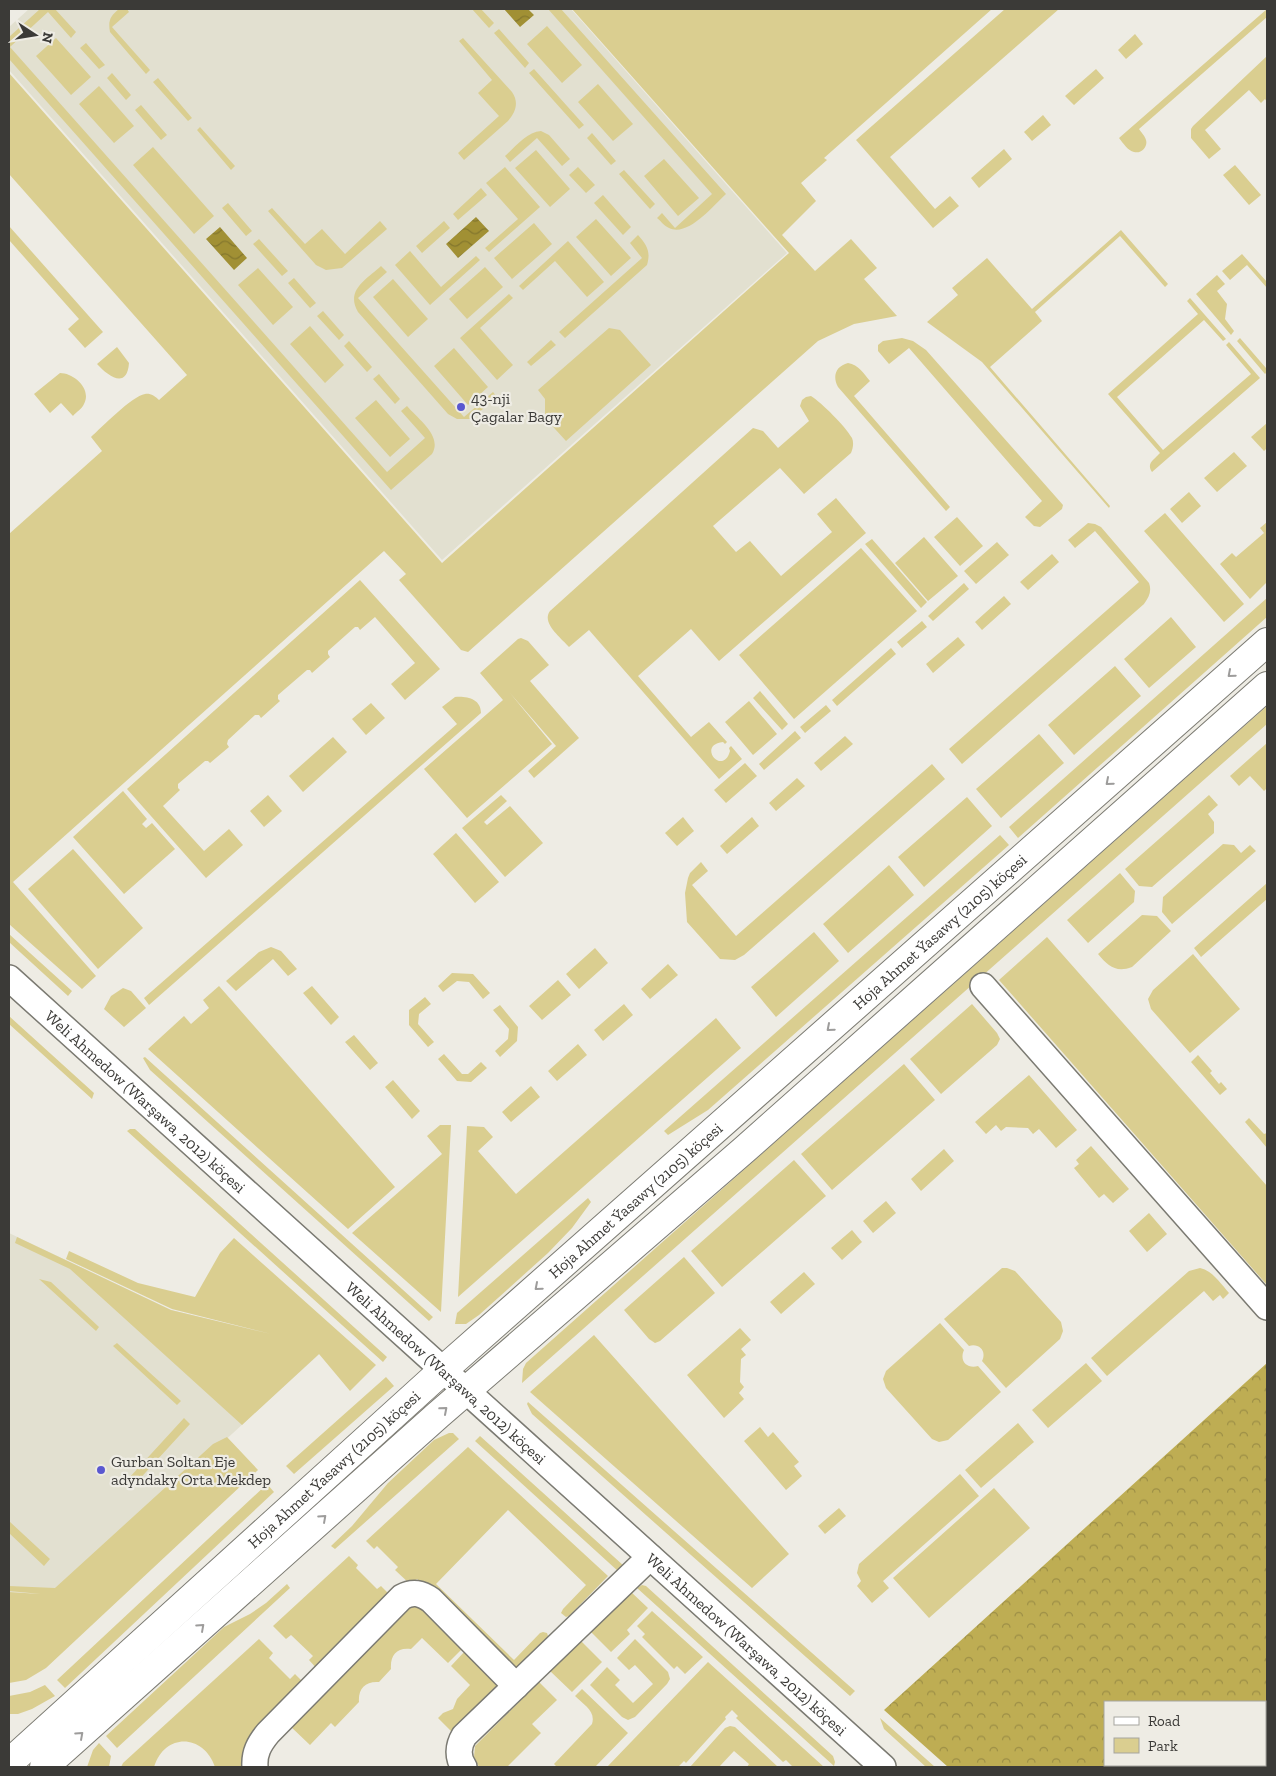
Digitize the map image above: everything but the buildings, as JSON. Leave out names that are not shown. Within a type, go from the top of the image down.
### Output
[{"type":"main road","name":"Hoja Ahmet Ýasawy (2105) köçesi","points":[[9,1764],[443,1370],[1267,642]]},
{"type":"main road","name":"Hoja Ahmet Ýasawy (2105) köçesi","points":[[44,1767],[466,1391],[819,1084],[1267,686]]},
{"type":"main road","points":[[9,1764],[12,1767]]},
{"type":"street","name":"Weli Ahmedow (Warşawa, 2012) köçesi","points":[[9,978],[883,1767]]},
{"type":"street","points":[[983,986],[1267,1307]]},
{"type":"street","points":[[464,1767],[459,1759],[459,1751],[460,1743],[464,1736],[650,1557]]},
{"type":"street","points":[[255,1767],[254,1760],[257,1750],[268,1733],[406,1594],[419,1594],[431,1600],[516,1686]]},
{"type":"shaded area","name":"43-nji Çagalar Bagy","points":[[29,9],[571,9],[787,253],[442,560],[9,70],[9,27]]},
{"type":"shaded area","name":"Gurban Soltan Eje adyndaky Orta Mekdep","points":[[9,1233],[171,1310],[326,1348],[57,1594],[9,1592]]},
{"type":"green space","points":[[40,9],[55,9],[76,32],[71,38],[48,12],[10,47],[387,472],[425,438],[401,411],[407,406],[428,428],[432,434],[435,447],[432,454],[391,490],[9,59],[9,37]]},
{"type":"green space","points":[[119,9],[127,9],[129,12],[112,27],[150,70],[146,74],[110,32],[110,19]]},
{"type":"green space","points":[[472,9],[481,9],[494,23],[489,28]]},
{"type":"green space","points":[[548,9],[561,9],[726,194],[692,225],[676,230],[667,227],[657,218],[662,213],[675,228],[712,194]]},
{"type":"green space","points":[[572,9],[992,9],[824,158],[827,160],[801,183],[816,201],[782,235],[815,271],[851,239],[877,268],[864,279],[897,316],[854,324],[818,341],[468,652],[461,650],[399,580],[406,574],[384,551],[13,882],[96,976],[82,989],[9,924],[9,534],[102,451],[91,437],[117,413],[132,400],[145,394],[152,395],[159,400],[187,375],[9,174],[9,73],[442,563],[789,253]]},
{"type":"green space","points":[[1005,9],[1059,9],[890,157],[935,209],[950,196],[959,206],[933,228],[856,140]]},
{"type":"green space","points":[[1267,9],[1267,17],[1139,129],[1146,140],[1144,149],[1137,152],[1128,148],[1119,138]]},
{"type":"green space","points":[[547,26],[582,65],[562,83],[527,44]]},
{"type":"green space","points":[[499,29],[529,63],[525,68],[494,33]]},
{"type":"green space","points":[[1135,34],[1143,44],[1126,59],[1118,50]]},
{"type":"green space","points":[[56,38],[91,77],[71,95],[36,56]]},
{"type":"green space","points":[[463,38],[512,92],[516,103],[515,111],[508,121],[464,160],[458,153],[499,116],[478,93],[492,80],[459,41]]},
{"type":"green space","points":[[86,43],[105,65],[99,69],[80,48]]},
{"type":"green space","points":[[1267,56],[1267,102],[1265,99],[1261,103],[1249,90],[1205,130],[1221,149],[1209,159],[1191,138],[1191,129]]},
{"type":"green space","points":[[534,69],[584,125],[579,129],[529,73]]},
{"type":"green space","points":[[1096,69],[1104,78],[1074,105],[1065,96]]},
{"type":"green space","points":[[112,73],[131,95],[126,100],[107,78]]},
{"type":"green space","points":[[158,78],[192,118],[188,121],[153,82]]},
{"type":"green space","points":[[598,84],[633,124],[613,141],[578,102]]},
{"type":"green space","points":[[99,86],[134,126],[114,143],[79,104]]},
{"type":"green space","points":[[141,105],[167,135],[161,140],[135,110]]},
{"type":"green space","points":[[1043,115],[1051,125],[1032,141],[1024,132]]},
{"type":"green space","points":[[200,127],[235,166],[231,170],[197,130]]},
{"type":"green space","points":[[541,131],[549,135],[570,159],[562,166],[537,138],[510,162],[505,156],[517,144],[531,134]]},
{"type":"green space","points":[[592,133],[616,161],[611,165],[587,138]]},
{"type":"green space","points":[[153,147],[214,216],[194,234],[133,165]]},
{"type":"green space","points":[[1004,149],[1012,159],[979,188],[971,178]]},
{"type":"green space","points":[[536,150],[570,189],[550,207],[515,168]]},
{"type":"green space","points":[[664,159],[699,198],[678,216],[644,176]]},
{"type":"green space","points":[[1235,165],[1261,195],[1249,205],[1223,175]]},
{"type":"green space","points":[[505,167],[540,207],[489,252],[485,248],[518,219],[486,183]]},
{"type":"green space","points":[[578,167],[595,185],[586,193],[569,175]]},
{"type":"green space","points":[[624,170],[655,204],[650,209],[619,174]]},
{"type":"green space","points":[[481,188],[487,195],[458,220],[453,214]]},
{"type":"green space","points":[[603,195],[631,227],[623,235],[594,203]]},
{"type":"green space","points":[[228,203],[252,231],[246,236],[222,208]]},
{"type":"green space","points":[[272,208],[305,244],[322,229],[345,254],[380,221],[387,229],[342,268],[326,270],[316,265],[268,211]]},
{"type":"green space","points":[[596,219],[631,258],[611,276],[576,237]]},
{"type":"green space","points":[[444,221],[450,228],[422,253],[416,246]]},
{"type":"green space","points":[[534,223],[552,244],[512,279],[494,258]]},
{"type":"green space","points":[[9,226],[103,332],[85,348],[68,329],[79,319],[9,240]]},
{"type":"green space","points":[[1121,230],[1168,284],[1165,287],[1120,236],[1035,312],[1042,321],[990,367],[1110,506],[1109,508],[982,362],[927,322],[958,295],[952,288],[987,258],[1032,309]]},
{"type":"green space","points":[[638,235],[647,249],[649,256],[647,265],[565,338],[559,332],[642,258],[630,243]]},
{"type":"green space","points":[[259,239],[288,271],[282,276],[253,244]]},
{"type":"green space","points":[[568,241],[604,282],[587,297],[555,261],[523,290],[519,286]]},
{"type":"green space","points":[[410,251],[441,287],[476,256],[480,260],[430,305],[395,265]]},
{"type":"green space","points":[[1242,254],[1267,282],[1267,288],[1247,265],[1230,280],[1222,271]]},
{"type":"green space","points":[[381,266],[387,272],[358,298],[464,417],[493,392],[497,397],[471,419],[457,419],[448,414],[358,312],[354,297],[356,291],[364,280]]},
{"type":"green space","points":[[485,267],[503,287],[467,319],[449,299]]},
{"type":"green space","points":[[258,268],[293,307],[273,325],[238,285]]},
{"type":"green space","points":[[1217,275],[1225,284],[1217,291],[1227,304],[1225,319],[1234,331],[1231,335],[1196,294]]},
{"type":"green space","points":[[294,278],[316,303],[310,308],[288,283]]},
{"type":"green space","points":[[393,279],[428,319],[408,337],[373,297]]},
{"type":"green space","points":[[509,294],[513,298],[480,328],[513,365],[497,380],[460,338]]},
{"type":"green space","points":[[1190,298],[1226,339],[1223,341],[1204,320],[1117,397],[1163,450],[1251,374],[1226,345],[1229,342],[1260,378],[1152,472],[1150,464],[1160,453],[1108,394],[1198,314],[1187,301]]},
{"type":"green space","points":[[323,311],[344,335],[339,340],[317,316]]},
{"type":"green space","points":[[310,326],[344,365],[325,383],[290,344]]},
{"type":"green space","points":[[609,328],[620,330],[651,365],[566,441],[545,418],[545,399],[538,390]]},
{"type":"green space","points":[[902,338],[913,341],[926,350],[1063,505],[1062,509],[1040,527],[1034,526],[1025,517],[1042,501],[909,348],[889,364],[878,351],[878,345],[883,341]]},
{"type":"green space","points":[[1240,338],[1267,367],[1265,374],[1237,341]]},
{"type":"green space","points":[[551,340],[556,345],[531,366],[527,362]]},
{"type":"green space","points":[[349,341],[372,367],[367,372],[344,346]]},
{"type":"green space","points":[[117,347],[129,363],[128,371],[121,378],[111,376],[97,364]]},
{"type":"green space","points":[[454,348],[488,387],[468,405],[434,366]]},
{"type":"green space","points":[[848,363],[858,367],[870,381],[854,396],[950,507],[946,511],[838,387],[835,379],[836,372],[841,366]]},
{"type":"green space","points":[[60,373],[76,379],[86,393],[83,406],[73,416],[61,403],[50,413],[34,394]]},
{"type":"green space","points":[[379,374],[400,399],[395,404],[373,379]]},
{"type":"green space","points":[[811,396],[833,415],[849,433],[853,442],[851,453],[804,494],[780,468],[713,526],[736,552],[750,541],[781,576],[832,532],[817,514],[836,498],[866,533],[719,661],[691,629],[638,676],[691,737],[709,722],[727,742],[725,744],[723,742],[715,744],[712,748],[714,757],[722,761],[727,758],[731,746],[742,759],[719,779],[589,630],[569,647],[553,630],[548,616],[550,611],[753,428],[763,431],[778,448],[809,421],[800,406],[802,400]]},
{"type":"green space","points":[[376,400],[410,439],[390,457],[355,418]]},
{"type":"green space","points":[[1267,423],[1267,448],[1264,451],[1251,437]]},
{"type":"green space","points":[[1234,452],[1247,466],[1217,492],[1204,478]]},
{"type":"green space","points":[[1189,492],[1201,506],[1182,523],[1170,509]]},
{"type":"green space","points":[[1165,513],[1244,604],[1224,622],[1144,531]]},
{"type":"green space","points":[[957,517],[983,546],[960,566],[934,537]]},
{"type":"green space","points":[[1267,522],[1267,582],[1250,599],[1220,564],[1232,553],[1236,557],[1264,533],[1260,528]]},
{"type":"green space","points":[[1088,523],[1101,527],[1149,583],[1150,591],[1147,599],[1144,604],[962,764],[949,749],[1139,582],[1095,531],[1075,548],[1068,540]]},
{"type":"green space","points":[[924,537],[958,576],[928,601],[895,563]]},
{"type":"green space","points":[[872,539],[927,602],[921,608],[865,544]]},
{"type":"green space","points":[[997,542],[1009,555],[976,584],[964,571]]},
{"type":"green space","points":[[861,548],[917,611],[794,719],[739,655]]},
{"type":"green space","points":[[1052,554],[1059,562],[1028,590],[1020,582]]},
{"type":"green space","points":[[360,580],[440,669],[405,700],[391,684],[415,663],[375,617],[360,630],[358,627],[355,627],[328,651],[330,657],[312,673],[310,670],[307,670],[278,695],[280,701],[261,718],[259,715],[255,715],[228,740],[227,744],[229,747],[210,763],[205,761],[178,784],[180,790],[163,806],[204,851],[229,829],[243,845],[206,878],[127,789]]},
{"type":"green space","points":[[964,583],[969,589],[933,621],[928,616]]},
{"type":"green space","points":[[1004,596],[1011,604],[982,630],[975,622]]},
{"type":"green space","points":[[1267,598],[1267,617],[1018,838],[1009,827]]},
{"type":"green space","points":[[1171,617],[1196,647],[1149,688],[1124,659]]},
{"type":"green space","points":[[922,621],[927,627],[902,648],[897,642]]},
{"type":"green space","points":[[958,637],[965,645],[933,673],[926,664]]},
{"type":"green space","points":[[521,638],[528,641],[549,665],[530,681],[579,738],[534,778],[528,771],[556,746],[510,693],[552,744],[467,818],[424,769],[503,700],[480,673]]},
{"type":"green space","points":[[891,648],[896,654],[837,706],[832,700]]},
{"type":"green space","points":[[1115,666],[1141,696],[1074,755],[1048,725]]},
{"type":"green space","points":[[760,691],[788,724],[782,730],[753,698]]},
{"type":"green space","points":[[455,697],[473,699],[479,704],[481,713],[149,1005],[144,998],[457,724],[442,707]]},
{"type":"green space","points":[[749,701],[777,734],[753,755],[725,722]]},
{"type":"green space","points":[[371,703],[385,718],[366,735],[352,719]]},
{"type":"green space","points":[[826,705],[831,711],[805,733],[800,727]]},
{"type":"green space","points":[[1267,706],[1267,724],[522,1383],[523,1369],[526,1363]]},
{"type":"green space","points":[[795,731],[801,738],[764,770],[759,764]]},
{"type":"green space","points":[[1039,734],[1064,763],[1001,818],[976,789]]},
{"type":"green space","points":[[845,736],[853,744],[821,771],[814,763]]},
{"type":"green space","points":[[333,737],[347,752],[303,792],[289,776]]},
{"type":"green space","points":[[1267,743],[1267,788],[1264,791],[1250,776],[1239,786],[1230,776]]},
{"type":"green space","points":[[745,763],[757,776],[726,803],[714,790]]},
{"type":"green space","points":[[932,764],[945,779],[744,955],[735,960],[720,959],[687,922],[685,893],[688,878],[690,873],[701,862],[708,871],[692,885],[736,936]]},
{"type":"green space","points":[[797,778],[805,786],[776,811],[769,803]]},
{"type":"green space","points":[[123,791],[147,819],[142,824],[146,828],[152,823],[175,849],[124,894],[73,837]]},
{"type":"green space","points":[[268,795],[282,811],[264,827],[250,811]]},
{"type":"green space","points":[[501,795],[507,801],[484,822],[487,825],[510,806],[543,843],[505,877],[462,828]]},
{"type":"green space","points":[[1209,795],[1218,805],[1208,814],[1214,822],[1214,833],[1152,887],[1139,886],[1125,869]]},
{"type":"green space","points":[[967,797],[992,826],[924,887],[898,857]]},
{"type":"green space","points":[[683,817],[694,831],[677,846],[665,833]]},
{"type":"green space","points":[[752,817],[759,826],[727,854],[720,846]]},
{"type":"green space","points":[[456,833],[499,882],[475,903],[433,854]]},
{"type":"green space","points":[[1000,835],[1009,845],[708,1110],[668,1135],[664,1131]]},
{"type":"green space","points":[[1223,844],[1234,845],[1241,853],[1250,845],[1256,851],[1172,924],[1162,912],[1163,897]]},
{"type":"green space","points":[[73,849],[143,928],[98,969],[28,889]]},
{"type":"green space","points":[[889,865],[914,895],[848,953],[823,924]]},
{"type":"green space","points":[[1120,873],[1135,891],[1134,902],[1088,943],[1067,920]]},
{"type":"green space","points":[[1267,883],[1267,899],[1201,957],[1194,948]]},
{"type":"green space","points":[[1142,915],[1157,916],[1171,931],[1132,967],[1117,969],[1109,965],[1098,954]]},
{"type":"green space","points":[[814,932],[839,961],[776,1017],[751,987]]},
{"type":"green space","points":[[9,934],[72,991],[68,996],[9,942]]},
{"type":"green space","points":[[1047,937],[1267,1186],[1267,1285],[999,980]]},
{"type":"green space","points":[[271,947],[281,951],[297,969],[288,976],[273,959],[236,991],[226,981],[259,952]]},
{"type":"green space","points":[[595,948],[608,963],[579,989],[566,974]]},
{"type":"green space","points":[[1193,954],[1240,1009],[1190,1053],[1151,1009],[1148,999],[1153,990]]},
{"type":"green space","points":[[668,964],[678,975],[650,999],[641,989]]},
{"type":"green space","points":[[452,973],[473,974],[490,993],[483,999],[469,982],[457,981],[443,992],[438,986]]},
{"type":"green space","points":[[558,980],[571,995],[542,1020],[529,1006]]},
{"type":"green space","points":[[219,986],[395,1187],[348,1229],[148,1049],[184,1016],[191,1024],[209,1008],[203,1000]]},
{"type":"green space","points":[[312,986],[339,1017],[331,1025],[303,993]]},
{"type":"green space","points":[[123,988],[131,991],[146,1008],[124,1027],[104,1009],[111,996]]},
{"type":"green space","points":[[425,997],[431,1004],[419,1014],[418,1024],[434,1042],[428,1047],[409,1025],[409,1010]]},
{"type":"green space","points":[[624,1004],[633,1015],[603,1041],[594,1030]]},
{"type":"green space","points":[[972,1004],[1000,1039],[997,1045],[941,1094],[910,1059]]},
{"type":"green space","points":[[500,1005],[518,1027],[517,1041],[500,1057],[495,1051],[508,1039],[509,1029],[493,1010]]},
{"type":"green space","points":[[9,1016],[94,1093],[92,1099],[9,1024]]},
{"type":"green space","points":[[716,1018],[741,1048],[458,1297],[467,1126],[484,1127],[493,1137],[478,1151],[516,1194]]},
{"type":"green space","points":[[354,1035],[378,1063],[370,1070],[345,1042]]},
{"type":"green space","points":[[578,1044],[587,1055],[557,1081],[548,1071]]},
{"type":"green space","points":[[444,1054],[462,1074],[468,1074],[481,1062],[487,1068],[471,1082],[457,1081],[438,1059]]},
{"type":"green space","points":[[1198,1055],[1212,1071],[1210,1073],[1219,1084],[1221,1082],[1227,1089],[1220,1095],[1191,1062]]},
{"type":"green space","points":[[145,1057],[433,1317],[429,1321],[150,1070],[143,1058]]},
{"type":"green space","points":[[904,1064],[935,1100],[832,1190],[801,1154]]},
{"type":"green space","points":[[1029,1075],[1077,1130],[1056,1148],[1039,1129],[1033,1134],[1028,1128],[1006,1127],[1001,1131],[996,1125],[986,1134],[975,1122]]},
{"type":"green space","points":[[393,1080],[420,1111],[412,1119],[385,1087]]},
{"type":"green space","points":[[531,1086],[540,1097],[511,1122],[502,1112]]},
{"type":"green space","points":[[1249,1118],[1264,1134],[1267,1133],[1267,1148],[1245,1122]]},
{"type":"green space","points":[[440,1125],[451,1125],[441,1312],[352,1233],[442,1154],[427,1136]]},
{"type":"green space","points":[[135,1129],[387,1357],[383,1362],[127,1131]]},
{"type":"green space","points":[[1091,1146],[1129,1189],[1113,1203],[1104,1194],[1099,1198],[1074,1168],[1079,1164],[1076,1160]]},
{"type":"green space","points":[[944,1149],[954,1161],[921,1191],[911,1179]]},
{"type":"green space","points":[[794,1160],[826,1196],[722,1287],[691,1251]]},
{"type":"green space","points":[[588,1198],[591,1202],[572,1228],[548,1253],[479,1315],[466,1324],[455,1324],[457,1313]]},
{"type":"green space","points":[[886,1201],[896,1213],[873,1233],[863,1221]]},
{"type":"green space","points":[[1149,1213],[1167,1234],[1147,1252],[1129,1231]]},
{"type":"green space","points":[[852,1230],[862,1242],[842,1260],[831,1248]]},
{"type":"green space","points":[[17,1237],[171,1310],[271,1334],[172,1309],[66,1259],[69,1251],[138,1283],[195,1297],[220,1253],[234,1238],[376,1365],[350,1391],[319,1354],[242,1425],[70,1269],[15,1243]]},
{"type":"green space","points":[[684,1257],[715,1293],[660,1341],[655,1343],[649,1339],[624,1310]]},
{"type":"green space","points":[[1002,1268],[1015,1271],[1061,1322],[1063,1331],[1060,1339],[1006,1388],[982,1361],[983,1351],[979,1347],[969,1346],[944,1319]]},
{"type":"green space","points":[[1200,1268],[1213,1275],[1229,1293],[1223,1299],[1220,1295],[1213,1301],[1204,1291],[1107,1376],[1091,1358],[1189,1271]]},
{"type":"green space","points":[[804,1272],[815,1284],[781,1314],[770,1302]]},
{"type":"green space","points":[[39,1279],[51,1282],[99,1327],[96,1331]]},
{"type":"green space","points":[[940,1323],[964,1350],[963,1361],[970,1366],[978,1366],[1001,1392],[948,1440],[939,1442],[932,1439],[886,1388],[883,1379],[886,1371]]},
{"type":"green space","points":[[740,1328],[751,1340],[741,1349],[746,1355],[741,1359],[740,1382],[744,1387],[739,1393],[744,1399],[724,1418],[687,1375]]},
{"type":"green space","points":[[594,1335],[789,1554],[752,1588],[530,1392]]},
{"type":"green space","points":[[117,1343],[181,1401],[177,1405],[113,1346]]},
{"type":"green space","points":[[1086,1363],[1102,1381],[1048,1428],[1032,1410]]},
{"type":"green space","points":[[1267,1363],[1267,1767],[1176,1766],[1266,1766],[1266,1701],[1104,1701],[1104,1766],[1132,1766],[1130,1767],[948,1767],[884,1710]]},
{"type":"green space","points":[[386,1377],[394,1386],[294,1474],[286,1466]]},
{"type":"green space","points":[[528,1402],[855,1691],[850,1696],[532,1414],[527,1404]]},
{"type":"green space","points":[[184,1418],[190,1424],[135,1484],[129,1478]]},
{"type":"green space","points":[[1018,1423],[1034,1442],[981,1488],[965,1470]]},
{"type":"green space","points":[[760,1427],[768,1437],[773,1432],[799,1462],[794,1466],[802,1476],[786,1490],[744,1441]]},
{"type":"green space","points":[[453,1433],[459,1439],[335,1549],[331,1546],[352,1526],[388,1483],[434,1440]]},
{"type":"green space","points":[[480,1436],[624,1566],[619,1572],[475,1441]]},
{"type":"green space","points":[[227,1437],[258,1470],[46,1668],[26,1680],[9,1683],[9,1592],[41,1594],[9,1591],[9,1586],[55,1588],[213,1444]]},
{"type":"green space","points":[[468,1447],[608,1576],[566,1617],[561,1613],[563,1609],[586,1585],[508,1510],[436,1584],[514,1660],[540,1633],[547,1633],[547,1639],[514,1673],[417,1579],[411,1585],[395,1570],[398,1567],[377,1546],[374,1549],[366,1541]]},
{"type":"green space","points":[[960,1474],[979,1496],[883,1581],[889,1588],[872,1603],[857,1586],[861,1581],[857,1573],[859,1564]]},
{"type":"green space","points":[[267,1484],[274,1492],[65,1688],[57,1680]]},
{"type":"green space","points":[[994,1488],[1030,1528],[929,1618],[893,1578]]},
{"type":"green space","points":[[839,1508],[846,1516],[825,1534],[818,1526]]},
{"type":"green space","points":[[9,1521],[50,1559],[44,1566],[9,1533]]},
{"type":"green space","points":[[349,1556],[358,1565],[356,1568],[377,1589],[381,1586],[390,1595],[318,1670],[309,1660],[313,1656],[291,1635],[286,1639],[273,1626]]},
{"type":"green space","points":[[287,1584],[290,1588],[117,1748],[106,1736],[224,1627],[250,1614],[266,1603]]},
{"type":"green space","points":[[642,1585],[646,1586],[833,1756],[834,1766],[637,1588]]},
{"type":"green space","points":[[630,1591],[648,1608],[627,1630],[630,1634],[611,1652],[590,1631]]},
{"type":"green space","points":[[417,1604],[464,1647],[448,1663],[422,1638],[411,1649],[398,1651],[393,1656],[391,1669],[379,1682],[366,1684],[361,1690],[359,1702],[335,1727],[331,1723],[310,1745],[289,1725],[404,1606]]},
{"type":"green space","points":[[652,1611],[703,1657],[685,1674],[677,1666],[674,1669],[642,1637],[645,1634],[637,1626]]},
{"type":"green space","points":[[259,1639],[273,1653],[269,1658],[290,1679],[295,1674],[305,1684],[245,1767],[215,1767],[210,1756],[202,1748],[194,1743],[184,1742],[175,1743],[167,1748],[159,1756],[154,1767],[121,1767],[123,1763]]},
{"type":"green space","points":[[635,1639],[668,1672],[670,1679],[635,1717],[628,1720],[622,1717],[590,1685],[607,1667],[620,1680],[615,1685],[633,1703],[653,1684],[635,1665],[629,1670],[617,1658]]},
{"type":"green space","points":[[580,1640],[602,1662],[572,1692],[550,1671]]},
{"type":"green space","points":[[466,1650],[500,1682],[452,1732],[438,1718],[443,1713],[453,1709],[457,1699],[470,1685],[451,1666]]},
{"type":"green space","points":[[708,1662],[824,1767],[793,1767],[786,1760],[783,1762],[736,1718],[738,1716],[732,1710],[686,1763],[684,1761],[678,1767],[607,1767]]},
{"type":"green space","points":[[539,1682],[557,1700],[532,1724],[541,1733],[507,1767],[479,1767],[474,1757],[475,1746]]},
{"type":"green space","points":[[45,1685],[55,1696],[32,1709],[18,1714],[9,1714],[9,1696],[30,1692]]},
{"type":"green space","points":[[582,1689],[628,1733],[595,1767],[557,1767],[554,1764],[592,1724],[591,1712],[575,1696]]},
{"type":"green space","points":[[880,1718],[935,1767],[926,1767],[884,1729]]},
{"type":"green space","points":[[735,1727],[778,1767],[747,1767],[749,1764],[734,1751],[719,1767],[690,1767],[725,1728]]},
{"type":"green space","points":[[99,1743],[111,1756],[109,1767],[87,1767],[93,1750]]},
{"type":"water","points":[[504,9],[528,9],[534,15],[520,27]]},
{"type":"water","points":[[476,217],[489,231],[458,258],[446,244]]},
{"type":"water","points":[[220,227],[247,258],[234,270],[206,239]]},
{"type":"place","name":"43-nji Çagalar Bagy","points":[[461,407]]},
{"type":"place","name":"Gurban Soltan Eje adyndaky Orta Mekdep","points":[[101,1470]]}]
